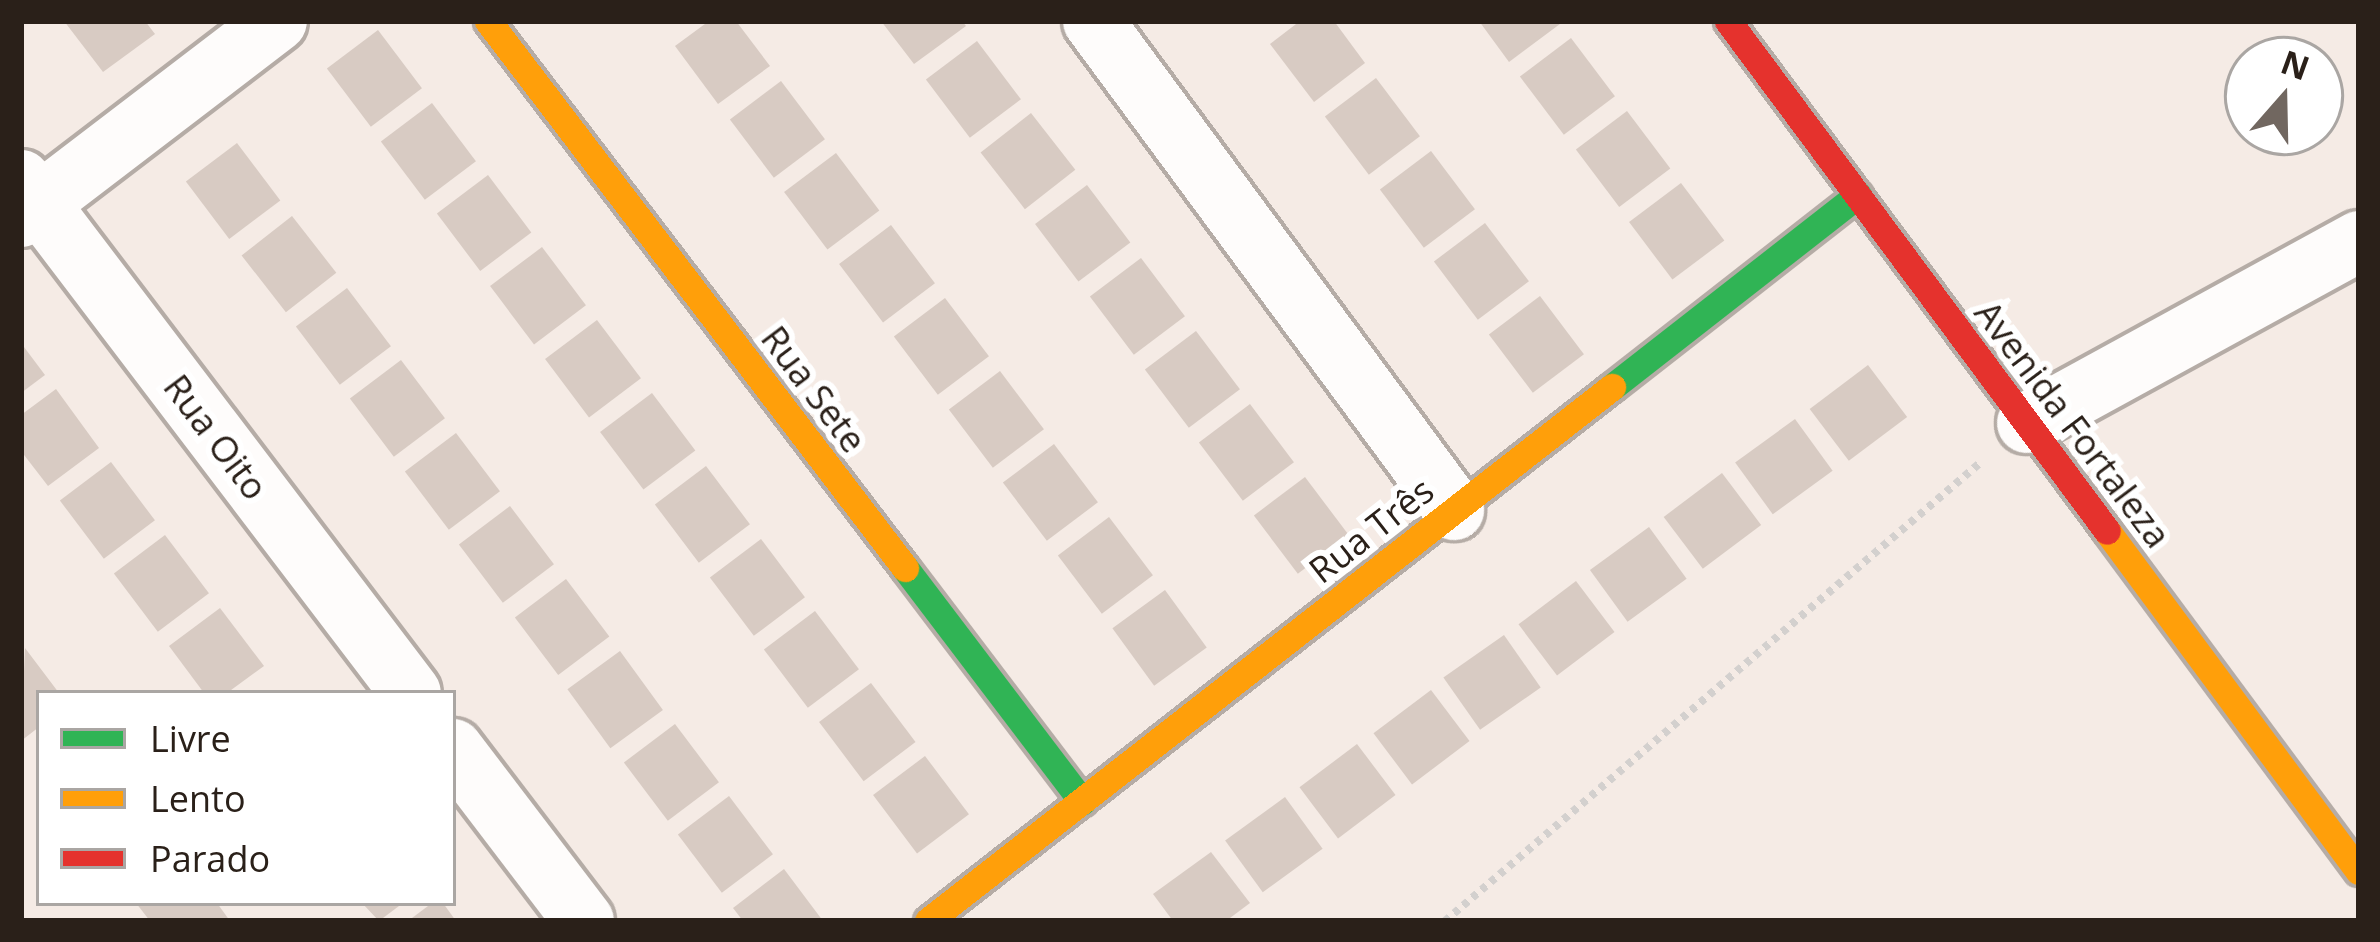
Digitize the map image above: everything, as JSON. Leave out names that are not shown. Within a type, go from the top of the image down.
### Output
[{"type":"street","points":[[27,200],[277,21]]},
{"type":"street","name":"Rua Sete","points":[[488,21],[1082,801]]},
{"type":"street","points":[[1093,21],[1454,510]]},
{"type":"street","name":"Avenida Fortaleza","points":[[1729,21],[2359,871]]},
{"type":"street","name":"Rua Três","points":[[928,921],[1858,195]]},
{"type":"street","name":"Rua Oito","points":[[27,200],[409,690]]},
{"type":"street","points":[[2027,423],[2359,241]]},
{"type":"street","points":[[456,752],[584,921]]},
{"type":"path","points":[[1444,921],[2027,423]]},
{"type":"building","points":[[64,21],[145,21],[155,34],[103,72]]},
{"type":"building","points":[[709,21],[736,21],[770,66],[718,104],[675,46]]},
{"type":"building","points":[[881,21],[962,21],[966,26],[914,64]]},
{"type":"building","points":[[1300,21],[1334,21],[1365,63],[1314,102],[1270,44]]},
{"type":"building","points":[[1479,21],[1564,21],[1509,62]]},
{"type":"building","points":[[378,30],[422,88],[371,127],[327,69]]},
{"type":"building","points":[[1571,38],[1615,96],[1564,135],[1520,77]]},
{"type":"building","points":[[977,41],[1021,99],[970,138],[926,80]]},
{"type":"building","points":[[1376,78],[1420,136],[1369,175],[1325,117]]},
{"type":"building","points":[[781,81],[825,139],[774,178],[730,120]]},
{"type":"building","points":[[432,103],[476,161],[425,200],[381,142]]},
{"type":"building","points":[[1627,111],[1670,169],[1619,207],[1576,150]]},
{"type":"building","points":[[1031,113],[1075,170],[1025,209],[981,152]]},
{"type":"building","points":[[237,143],[280,201],[229,239],[186,182]]},
{"type":"building","points":[[1431,151],[1475,209],[1424,248],[1380,190]]},
{"type":"building","points":[[836,153],[879,211],[827,250],[784,192]]},
{"type":"building","points":[[488,175],[531,233],[480,271],[437,214]]},
{"type":"building","points":[[1681,183],[1724,241],[1672,280],[1629,222]]},
{"type":"building","points":[[1087,185],[1130,243],[1078,282],[1035,224]]},
{"type":"building","points":[[292,216],[336,273],[286,312],[242,255]]},
{"type":"building","points":[[1485,223],[1529,281],[1478,320],[1434,262]]},
{"type":"building","points":[[891,225],[935,283],[883,322],[839,264]]},
{"type":"building","points":[[542,247],[586,305],[534,344],[490,286]]},
{"type":"building","points":[[1141,258],[1185,316],[1134,355],[1090,297]]},
{"type":"building","points":[[347,288],[391,346],[340,385],[296,327]]},
{"type":"building","points":[[1540,296],[1584,354],[1533,393],[1489,335]]},
{"type":"building","points":[[945,298],[989,356],[938,395],[894,337]]},
{"type":"building","points":[[597,320],[641,378],[589,417],[545,359]]},
{"type":"building","points":[[1196,331],[1240,389],[1189,428],[1145,370]]},
{"type":"building","points":[[21,343],[45,375],[21,393]]},
{"type":"building","points":[[401,360],[445,418],[394,457],[350,399]]},
{"type":"building","points":[[1868,365],[1907,417],[1849,461],[1810,409]]},
{"type":"building","points":[[1000,371],[1044,429],[993,468],[949,410]]},
{"type":"building","points":[[56,389],[99,448],[48,486],[21,451],[21,415]]},
{"type":"building","points":[[652,393],[695,451],[643,490],[600,432]]},
{"type":"building","points":[[1250,404],[1294,462],[1243,501],[1199,443]]},
{"type":"building","points":[[1795,419],[1833,471],[1773,514],[1735,462]]},
{"type":"building","points":[[456,433],[500,491],[449,530],[405,472]]},
{"type":"building","points":[[1054,444],[1098,502],[1047,541],[1003,483]]},
{"type":"building","points":[[111,462],[155,520],[104,559],[60,501]]},
{"type":"building","points":[[706,466],[750,524],[699,563],[655,505]]},
{"type":"building","points":[[1722,473],[1761,525],[1703,569],[1664,517]]},
{"type":"building","points":[[1305,477],[1349,535],[1298,574],[1254,516]]},
{"type":"building","points":[[510,506],[554,564],[503,603],[459,545]]},
{"type":"building","points":[[1109,517],[1153,575],[1102,614],[1058,556]]},
{"type":"building","points":[[1649,527],[1687,579],[1628,622],[1590,570]]},
{"type":"building","points":[[165,535],[209,593],[158,632],[114,574]]},
{"type":"building","points":[[761,539],[805,597],[754,636],[710,578]]},
{"type":"building","points":[[566,579],[609,637],[558,675],[515,618]]},
{"type":"building","points":[[1576,581],[1615,632],[1557,675],[1518,624]]},
{"type":"building","points":[[1165,590],[1207,647],[1154,686],[1112,628]]},
{"type":"building","points":[[220,608],[264,666],[231,690],[202,690],[169,646]]},
{"type":"building","points":[[815,611],[859,669],[808,708],[764,650]]},
{"type":"building","points":[[1504,635],[1541,687],[1480,730],[1443,677]]},
{"type":"building","points":[[25,648],[57,690],[36,690],[36,729],[21,741]]},
{"type":"building","points":[[620,651],[663,710],[610,748],[567,689]]},
{"type":"building","points":[[871,683],[916,742],[864,781],[819,722]]},
{"type":"building","points":[[1431,690],[1470,741],[1412,784],[1373,733]]},
{"type":"building","points":[[675,724],[719,782],[668,821],[624,763]]},
{"type":"building","points":[[1357,744],[1396,795],[1338,838],[1299,787]]},
{"type":"building","points":[[925,756],[969,814],[917,853],[873,795]]},
{"type":"building","points":[[729,796],[773,854],[722,893],[678,835]]},
{"type":"building","points":[[1285,797],[1323,849],[1263,892],[1225,840]]},
{"type":"building","points":[[1211,852],[1250,903],[1226,921],[1173,921],[1153,894]]},
{"type":"building","points":[[784,869],[823,921],[743,921],[733,908]]},
{"type":"building","points":[[138,906],[219,906],[230,921],[150,921]]},
{"type":"building","points":[[365,906],[399,906],[379,921]]},
{"type":"building","points":[[428,906],[445,906],[456,921],[408,921]]},
{"type":"traffic: fast","points":[[1612,387],[1858,195]]},
{"type":"traffic: fast","points":[[905,568],[1082,801]]},
{"type":"traffic: slow","points":[[488,21],[905,568]]},
{"type":"traffic: slow","points":[[928,921],[1612,387]]},
{"type":"traffic: slow","points":[[2107,531],[2359,871]]},
{"type":"traffic: jam","points":[[1728,21],[2107,531]]}]
